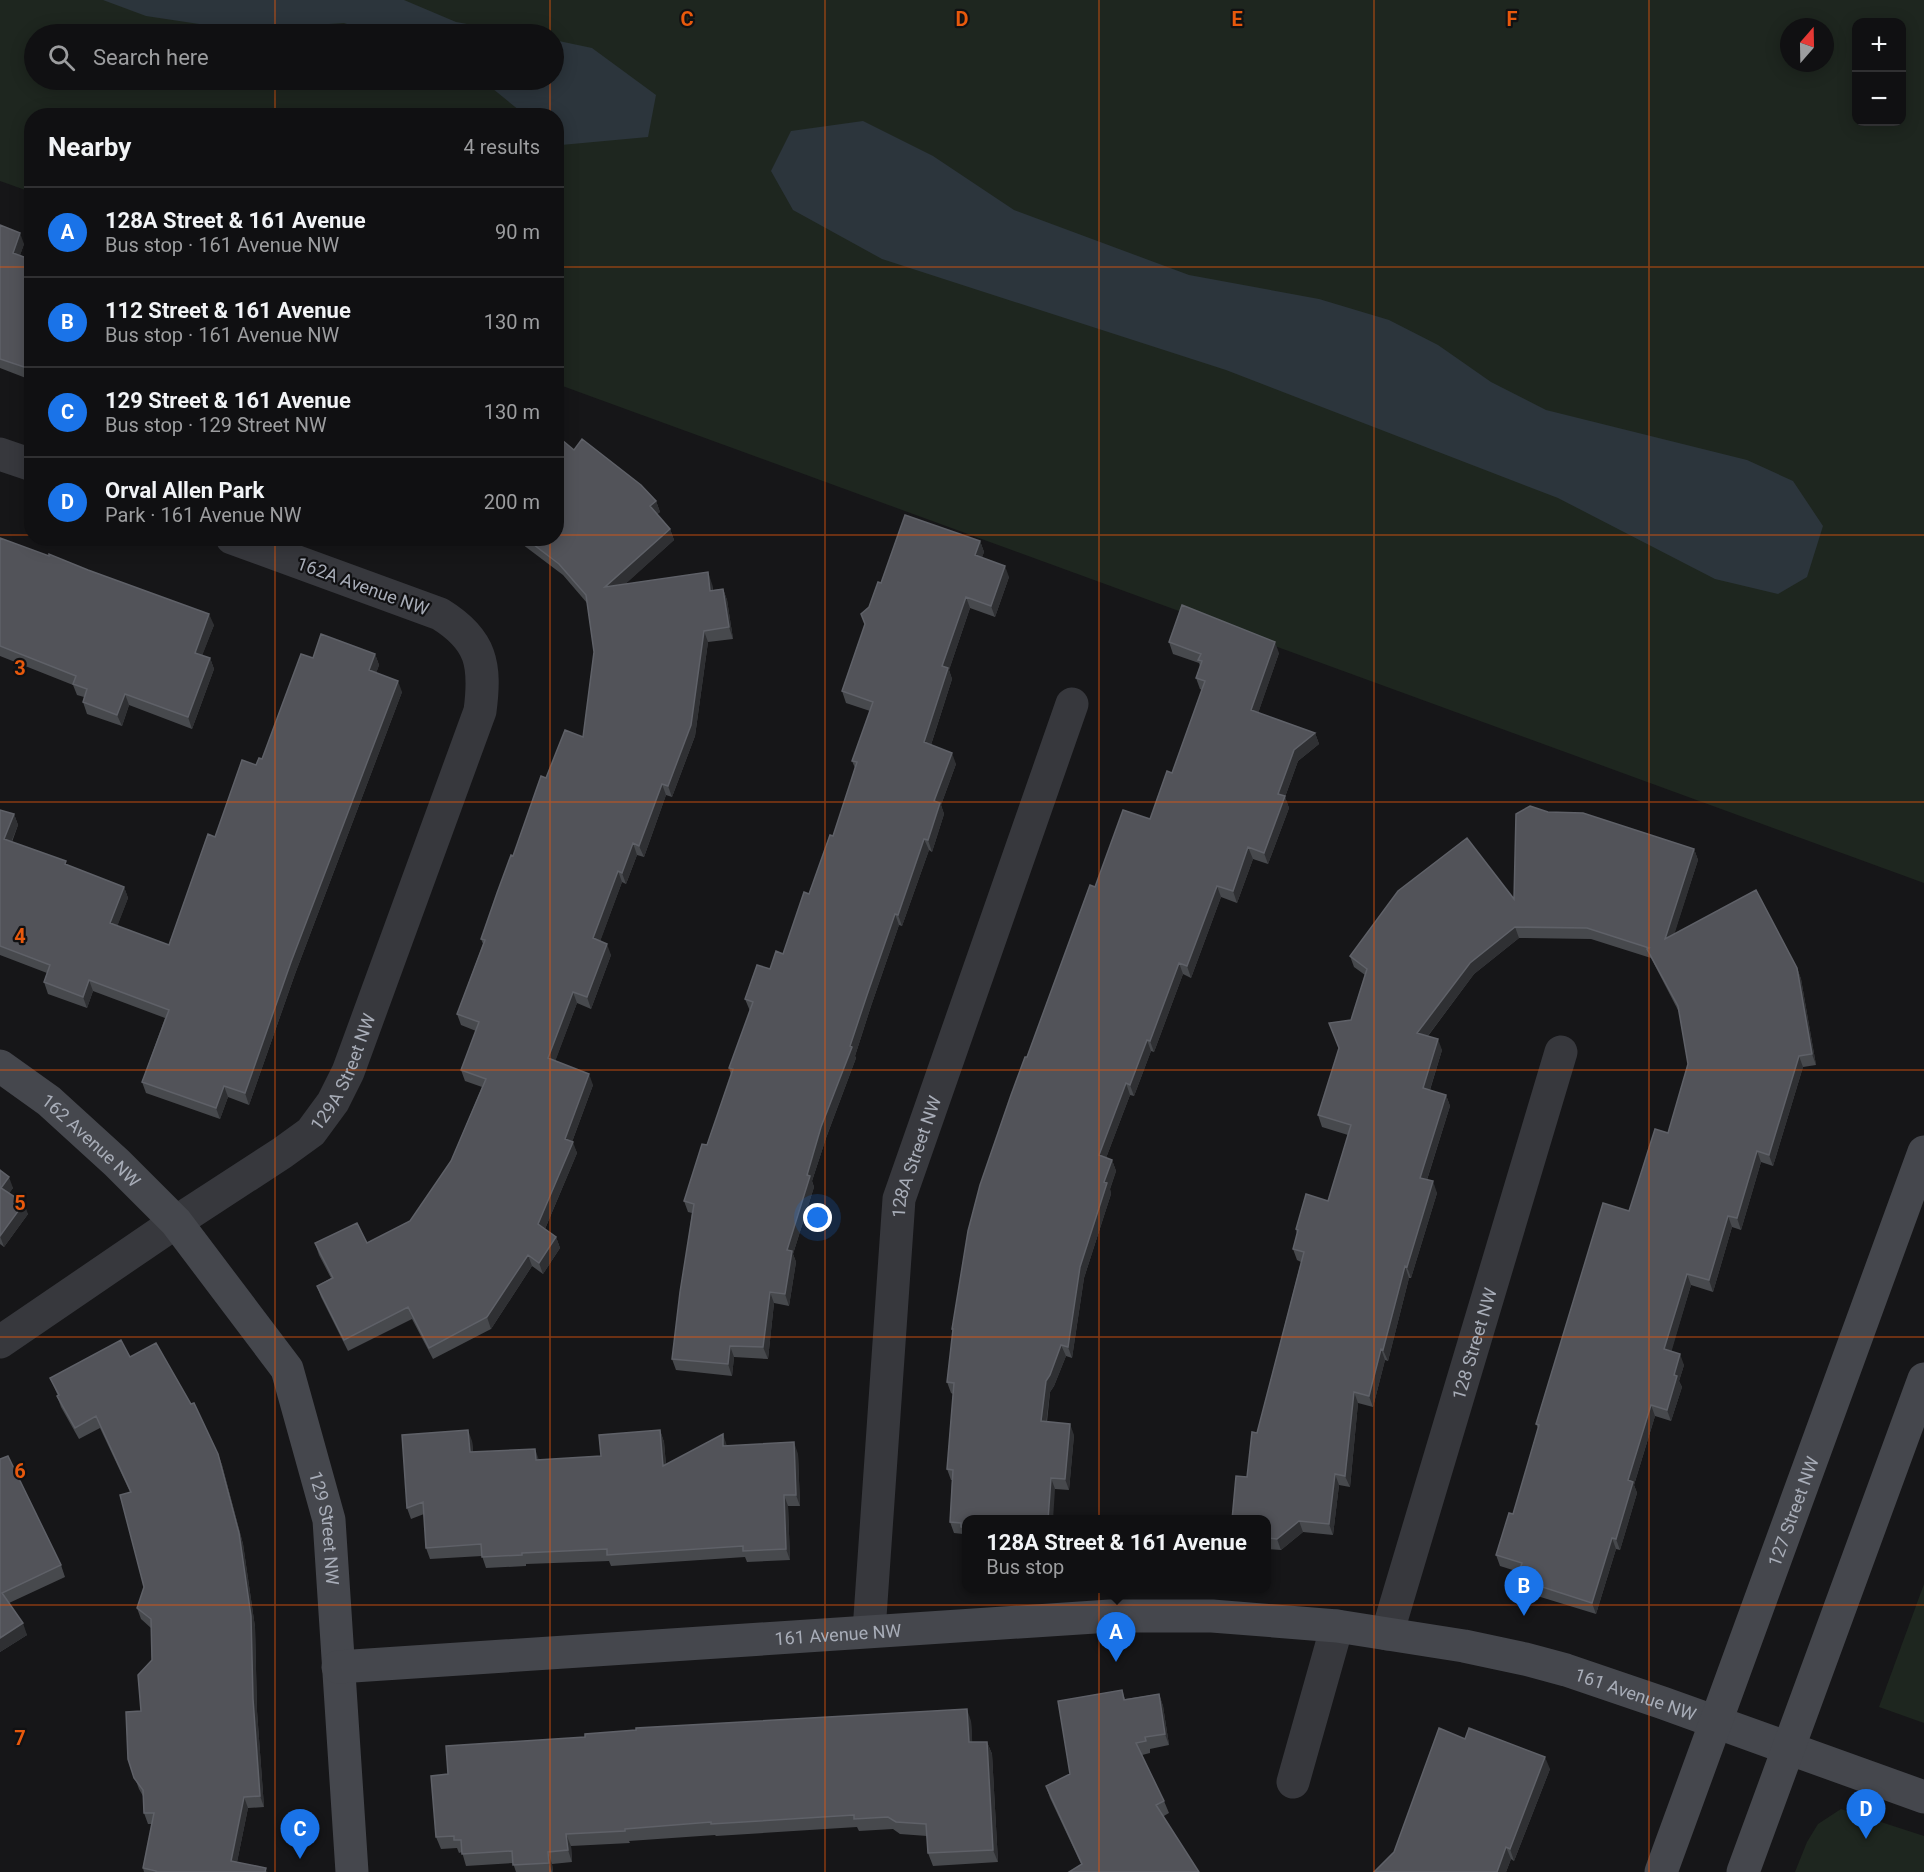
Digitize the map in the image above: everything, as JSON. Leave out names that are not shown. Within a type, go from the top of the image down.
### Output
[{"type":"street","points":[[0,454],[24,462]]},
{"type":"street","name":"162A Avenue NW","points":[[254,546],[440,614],[459,626],[478,654]]},
{"type":"street","name":"129A Street NW","points":[[0,1342],[176,1222],[282,1154],[311,1132],[333,1102],[348,1072],[480,711],[483,677],[478,654]]},
{"type":"street","name":"128A Street NW","points":[[869,1631],[899,1199],[1072,704]]},
{"type":"street","name":"128 Street NW","points":[[1387,1634],[1561,1052]]},
{"type":"street","name":"162 Avenue NW","points":[[0,1066],[49,1101],[117,1163],[176,1222]]},
{"type":"street","name":"127 Street NW","points":[[1661,1872],[1924,1152]]},
{"type":"street","name":"129 Street NW","points":[[176,1222],[287,1369],[329,1520],[352,1872]]},
{"type":"street","points":[[1743,1872],[1924,1379]]},
{"type":"street","name":"161 Avenue NW","points":[[338,1667],[1110,1616],[1212,1616],[1337,1626],[1464,1646],[1566,1670],[1924,1797]]},
{"type":"street","points":[[1293,1782],[1337,1626]]},
{"type":"shaded area","points":[[0,0],[1924,0],[1924,883],[564,387],[564,108],[24,108],[24,190],[0,181]]},
{"type":"shaded area","points":[[103,0],[404,0],[456,22],[467,24],[199,24],[146,16]]},
{"type":"shaded area","points":[[564,42],[592,48],[656,95],[648,137],[564,145],[564,108],[516,108],[494,90],[564,90]]},
{"type":"shaded area","points":[[863,121],[933,156],[1014,210],[1189,275],[1319,299],[1389,320],[1438,345],[1491,382],[1546,410],[1747,460],[1793,481],[1823,526],[1807,577],[1778,594],[1715,579],[1558,498],[1226,370],[882,259],[793,210],[771,171],[791,131]]},
{"type":"shaded area","points":[[1924,1584],[1924,1723],[1879,1707]]},
{"type":"shaded area","points":[[1841,1809],[1924,1836],[1924,1872],[1795,1872],[1807,1842],[1818,1824]]},
{"type":"building","points":[[0,225],[20,233],[13,253],[24,257],[24,367],[0,359]]},
{"type":"building","points":[[582,439],[641,485],[656,501],[650,506],[670,529],[605,587],[708,572],[710,591],[723,589],[729,627],[704,631],[691,725],[668,786],[662,784],[639,846],[633,843],[622,873],[618,871],[593,938],[607,944],[587,997],[573,992],[548,1058],[589,1074],[565,1139],[573,1142],[538,1224],[556,1237],[539,1263],[528,1255],[487,1317],[429,1348],[408,1307],[344,1340],[317,1286],[333,1278],[315,1243],[357,1223],[367,1243],[410,1221],[451,1161],[486,1079],[461,1070],[479,1022],[457,1014],[485,940],[481,939],[497,893],[511,855],[513,856],[541,776],[546,778],[565,730],[583,737],[594,652],[586,595],[559,564],[535,546],[564,546],[564,442],[574,450]]},
{"type":"building","points":[[905,515],[980,541],[975,555],[1005,566],[991,606],[966,597],[942,666],[948,668],[924,742],[952,753],[934,801],[940,803],[928,840],[924,839],[898,915],[895,914],[850,1046],[852,1047],[821,1127],[807,1175],[810,1176],[787,1250],[792,1251],[785,1294],[770,1292],[763,1347],[730,1346],[728,1364],[672,1359],[694,1204],[684,1201],[702,1144],[707,1145],[733,1069],[729,1068],[753,1002],[745,999],[757,965],[770,969],[776,951],[783,954],[804,892],[809,894],[830,835],[833,836],[857,762],[852,761],[873,702],[842,691],[865,624],[861,614],[869,607],[878,582],[881,583]]},
{"type":"building","points":[[0,538],[209,614],[195,653],[210,658],[188,717],[125,694],[117,715],[83,702],[87,689],[73,684],[76,676],[0,646]]},
{"type":"building","points":[[1182,605],[1275,642],[1251,710],[1315,733],[1294,750],[1278,794],[1285,796],[1264,853],[1248,847],[1233,891],[1217,886],[1187,966],[1179,963],[1150,1041],[1147,1040],[1130,1085],[1126,1083],[1099,1155],[1112,1160],[1104,1182],[1107,1183],[1080,1267],[1068,1347],[1061,1345],[1046,1381],[1041,1421],[1070,1424],[1065,1479],[1051,1478],[1048,1515],[962,1515],[961,1527],[961,1523],[950,1522],[953,1470],[947,1469],[954,1383],[947,1382],[952,1329],[968,1231],[980,1185],[1011,1095],[1090,885],[1095,887],[1123,810],[1150,819],[1167,771],[1172,773],[1205,681],[1196,678],[1202,661],[1198,660],[1201,654],[1169,642]]},
{"type":"building","points":[[321,634],[375,654],[369,670],[398,681],[291,962],[245,1093],[224,1086],[216,1108],[142,1082],[169,1010],[89,980],[83,997],[44,982],[50,965],[0,946],[0,810],[14,814],[4,839],[66,861],[65,864],[124,887],[110,923],[169,945],[208,834],[215,837],[242,760],[256,765],[259,758],[262,759],[301,654],[313,658]]},
{"type":"building","points":[[1530,806],[1548,812],[1583,813],[1694,849],[1665,939],[1756,890],[1797,968],[1812,1054],[1799,1056],[1769,1155],[1757,1151],[1737,1218],[1728,1216],[1709,1280],[1687,1274],[1664,1349],[1680,1354],[1674,1375],[1677,1376],[1667,1410],[1651,1405],[1628,1480],[1633,1482],[1616,1539],[1612,1538],[1592,1603],[1530,1583],[1531,1579],[1518,1575],[1522,1563],[1496,1555],[1509,1513],[1513,1514],[1539,1425],[1536,1424],[1603,1203],[1629,1211],[1655,1129],[1668,1133],[1688,1064],[1678,1006],[1647,949],[1649,948],[1587,928],[1515,927],[1470,963],[1417,1033],[1438,1039],[1423,1088],[1446,1095],[1420,1178],[1433,1181],[1407,1267],[1405,1266],[1369,1396],[1354,1392],[1345,1476],[1335,1474],[1329,1524],[1299,1521],[1277,1539],[1271,1538],[1271,1515],[1232,1515],[1236,1476],[1247,1477],[1252,1432],[1257,1433],[1304,1252],[1293,1249],[1306,1194],[1328,1201],[1351,1125],[1318,1115],[1339,1048],[1329,1023],[1351,1020],[1367,969],[1350,956],[1398,891],[1467,838],[1514,899],[1516,814]]},
{"type":"building","points":[[0,1170],[9,1177],[1,1188],[24,1203],[0,1236]]},
{"type":"building","points":[[121,1340],[130,1357],[156,1343],[191,1404],[194,1403],[218,1454],[239,1533],[251,1616],[253,1699],[260,1796],[244,1797],[231,1861],[266,1868],[265,1872],[156,1872],[143,1868],[154,1813],[144,1813],[143,1790],[134,1778],[128,1759],[126,1712],[141,1711],[138,1675],[152,1660],[151,1619],[137,1608],[144,1587],[120,1495],[131,1492],[96,1416],[75,1428],[50,1378]]},
{"type":"building","points":[[468,1430],[470,1452],[535,1449],[536,1460],[601,1456],[599,1435],[660,1430],[663,1466],[723,1434],[723,1446],[794,1442],[796,1495],[784,1495],[786,1549],[743,1551],[743,1546],[607,1555],[607,1549],[482,1557],[481,1544],[426,1548],[423,1502],[407,1508],[402,1435]]},
{"type":"building","points":[[8,1456],[61,1565],[2,1593],[23,1623],[0,1638],[0,1459]]},
{"type":"building","points":[[1122,1690],[1124,1700],[1159,1694],[1165,1734],[1145,1737],[1146,1741],[1136,1743],[1164,1801],[1156,1805],[1199,1872],[1069,1872],[1082,1864],[1046,1786],[1070,1774],[1058,1701]]},
{"type":"building","points":[[967,1709],[969,1742],[987,1742],[993,1850],[928,1853],[926,1824],[896,1822],[888,1817],[854,1819],[854,1815],[711,1824],[711,1822],[625,1829],[625,1831],[566,1834],[568,1850],[548,1852],[549,1863],[513,1865],[512,1851],[462,1854],[461,1840],[454,1840],[454,1836],[436,1837],[431,1776],[448,1774],[446,1746],[585,1737],[585,1734],[636,1730],[636,1728]]},
{"type":"building","points":[[1439,1728],[1465,1739],[1469,1728],[1545,1757],[1510,1849],[1506,1847],[1497,1872],[1374,1872],[1394,1852]]},
{"type":"place","name":"112 Street & 161 Avenue","points":[[1524,1616]]},
{"type":"place","name":"128A Street & 161 Avenue","points":[[1116,1662]]},
{"type":"place","name":"Orval Allen Park","points":[[1866,1839]]},
{"type":"place","name":"129 Street & 161 Avenue","points":[[300,1859]]}]
